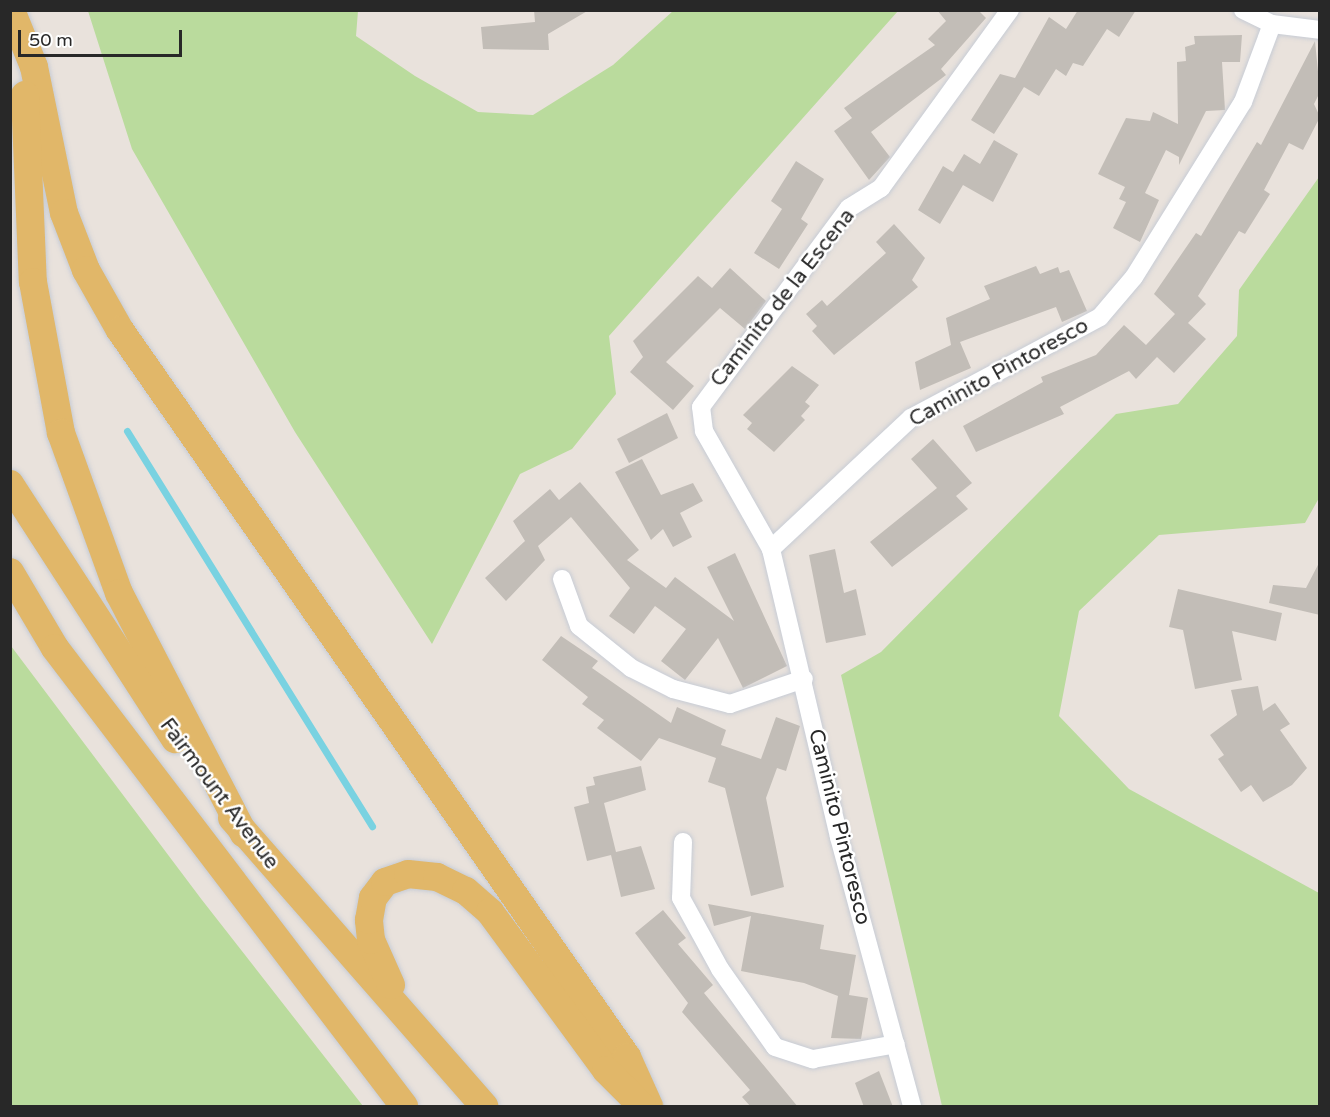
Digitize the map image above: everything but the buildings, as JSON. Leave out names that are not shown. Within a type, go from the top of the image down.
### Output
[{"type":"main road","points":[[14,19],[26,109],[33,282],[61,433],[119,593],[244,834]]},
{"type":"main road","points":[[14,19],[34,67],[64,213],[86,270],[120,330],[620,1048],[649,1107]]},
{"type":"main road","name":"Fairmount Avenue","points":[[10,484],[159,716],[244,834],[407,1016],[484,1107]]},
{"type":"main road","name":"Fairmount Avenue","points":[[10,572],[62,658],[404,1107]]},
{"type":"main road","points":[[407,1016],[371,940],[373,898],[386,882],[408,874],[437,877],[466,891],[490,912],[606,1070],[642,1107]]},
{"type":"street","name":"Caminito de la Escena","points":[[771,549],[704,432],[701,407],[849,208],[881,188],[1010,10]]},
{"type":"street","points":[[1243,10],[1272,24],[1320,30]]},
{"type":"street","name":"Caminito Pintoresco","points":[[912,1107],[839,837],[804,679],[771,549],[911,418],[1100,317],[1134,276],[1243,102],[1272,24]]},
{"type":"street","points":[[562,579],[579,626],[631,668],[673,689],[730,704],[804,679]]},
{"type":"street","points":[[683,842],[681,898],[720,969],[775,1047],[813,1059],[896,1044]]},
{"type":"green space","points":[[88,11],[358,11],[356,36],[415,76],[478,112],[533,115],[613,65],[673,11],[898,11],[609,336],[616,394],[572,449],[520,474],[432,644],[295,432],[132,149]]},
{"type":"green space","points":[[1319,177],[1319,498],[1305,523],[1159,535],[1079,611],[1059,716],[1129,789],[1319,893],[1319,1106],[942,1106],[841,675],[881,652],[1116,414],[1178,404],[1237,336],[1239,290]]},
{"type":"green space","points":[[11,646],[202,900],[363,1106],[11,1106]]},
{"type":"waterway","points":[[127,431],[372,826]]}]
